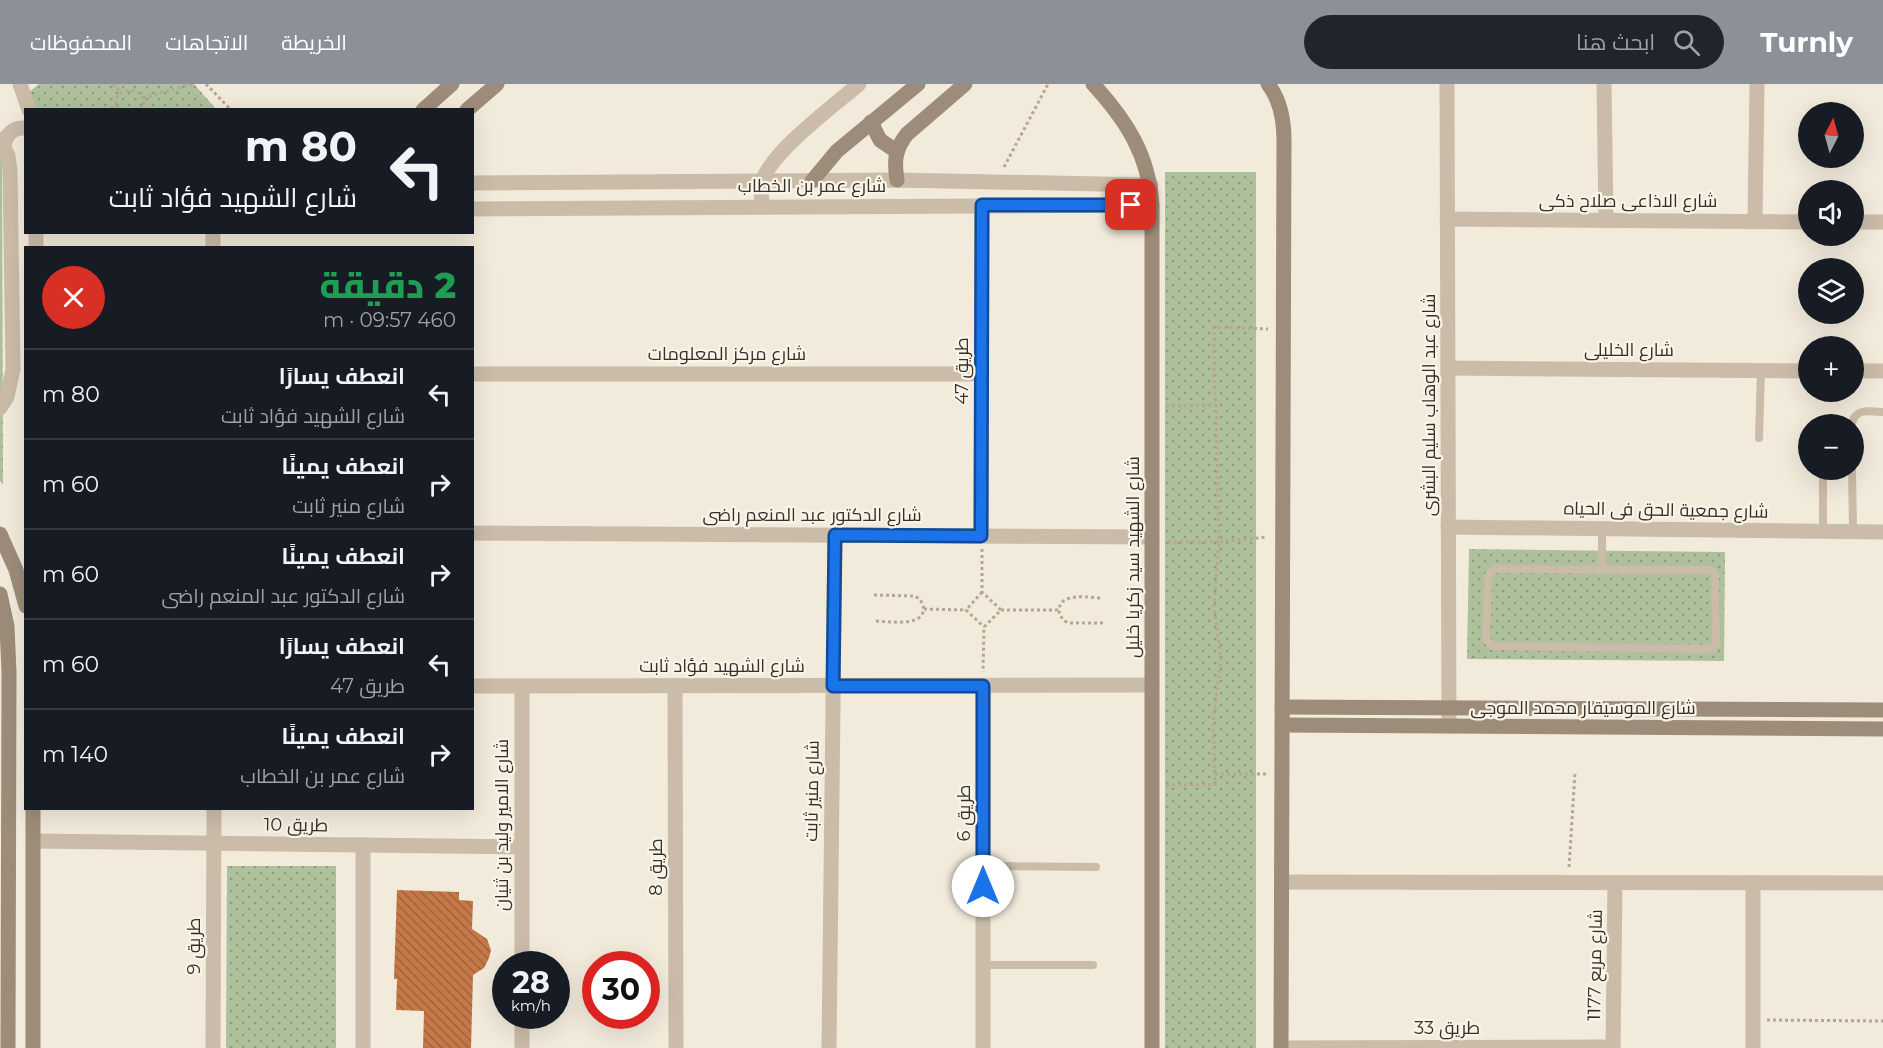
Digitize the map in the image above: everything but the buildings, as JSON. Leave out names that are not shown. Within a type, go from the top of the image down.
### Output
[{"type":"street","points":[[20,84],[28,108]]},
{"type":"street","points":[[425,108],[452,84]]},
{"type":"street","points":[[470,108],[497,84]]},
{"type":"street","points":[[762,206],[762,181],[786,147],[858,84]]},
{"type":"street","points":[[812,206],[812,181],[837,152],[918,84]]},
{"type":"street","points":[[897,180],[895,160],[899,143],[965,84]]},
{"type":"street","name":"شارع الشهيد سيد زكريا خليل","points":[[1093,84],[1117,112],[1133,136],[1148,169],[1151,185],[1152,1048]]},
{"type":"street","points":[[1268,84],[1278,101],[1284,127],[1281,1048]]},
{"type":"street","name":"شارع عبد الوهاب سليم البشرى","points":[[1447,84],[1449,726]]},
{"type":"street","points":[[1604,84],[1606,220]]},
{"type":"street","points":[[1755,221],[1756,84]]},
{"type":"street","points":[[871,122],[880,140],[896,151]]},
{"type":"street","points":[[0,408],[7,397],[13,369],[10,171],[8,156],[2,142],[11,131],[18,127],[24,128]]},
{"type":"street","name":"شارع عمر بن الخطاب","points":[[474,183],[897,180],[1151,185]]},
{"type":"street","name":"طريق 47","points":[[981,536],[982,205]]},
{"type":"street","name":"شارع عمر بن الخطاب","points":[[474,209],[1152,205]]},
{"type":"street","name":"شارع الاذاعى صلاح ذكى","points":[[1448,219],[1798,222]]},
{"type":"street","points":[[1864,222],[1883,222]]},
{"type":"street","name":"شارع الخليلى","points":[[1448,368],[1798,371]]},
{"type":"street","points":[[1864,371],[1883,371]]},
{"type":"street","name":"شارع مركز المعلومات","points":[[474,374],[982,374]]},
{"type":"street","name":"شارع جمعية الحق فى الحياه","points":[[1448,527],[1883,532]]},
{"type":"street","name":"شارع الدكتور عبد المنعم راضى","points":[[474,533],[1152,539]]},
{"type":"street","points":[[0,534],[16,570],[24,599]]},
{"type":"street","name":"شارع منير ثابت","points":[[829,1048],[835,535]]},
{"type":"street","points":[[0,594],[7,626],[9,672],[8,1048]]},
{"type":"street","name":"شارع الشهيد فؤاد ثابت","points":[[474,686],[1152,686]]},
{"type":"street","name":"شارع الامير وليد بن ثنيان","points":[[522,686],[522,951]]},
{"type":"street","name":"طريق 8","points":[[675,686],[676,1048]]},
{"type":"street","name":"طريق 6","points":[[982,1048],[983,686]]},
{"type":"street","name":"شارع الموسيقار محمد الموجى","points":[[1282,707],[1883,710]]},
{"type":"street","name":"شارع الموسيقار محمد الموجى","points":[[1282,725],[1883,729]]},
{"type":"street","points":[[33,810],[33,1048]]},
{"type":"street","name":"طريق 9","points":[[213,1048],[214,810]]},
{"type":"street","name":"طريق 10","points":[[33,841],[522,847]]},
{"type":"street","points":[[363,845],[363,1048]]},
{"type":"street","points":[[1282,882],[1883,883]]},
{"type":"street","name":"شارع مربع 1177","points":[[1613,1047],[1615,883]]},
{"type":"street","points":[[1753,883],[1753,1048]]},
{"type":"street","points":[[522,1029],[522,1048]]},
{"type":"street","name":"طريق 33","points":[[1281,1048],[1613,1047]]},
{"type":"lane","points":[[1760,438],[1761,370]]},
{"type":"lane","points":[[1858,414],[1860,412],[1883,412]]},
{"type":"lane","points":[[1823,480],[1823,531]]},
{"type":"lane","points":[[1852,480],[1853,531]]},
{"type":"lane","points":[[1602,528],[1602,569]]},
{"type":"lane","points":[[1497,568],[1602,569],[1714,572],[1715,646],[1708,649],[1496,647],[1487,642],[1490,571],[1497,568]]},
{"type":"lane","points":[[983,866],[1096,867]]},
{"type":"lane","points":[[983,965],[1093,965]]},
{"type":"path","points":[[113,84],[120,91]]},
{"type":"path","points":[[144,98],[193,84]]},
{"type":"path","points":[[207,84],[229,108]]},
{"type":"path","points":[[997,182],[1048,84]]},
{"type":"path","points":[[117,108],[116,98],[124,88],[134,88],[142,94],[144,98],[142,108]]},
{"type":"path","points":[[1152,785],[1215,785],[1214,722],[1221,660],[1214,606],[1219,542],[1214,327],[1284,329]]},
{"type":"path","points":[[1152,406],[1216,405]]},
{"type":"path","points":[[966,610],[982,592],[981,536]]},
{"type":"path","points":[[1152,539],[1219,542],[1283,536]]},
{"type":"path","points":[[982,592],[1001,610],[1059,610]]},
{"type":"path","points":[[873,595],[915,596],[924,609],[921,617],[914,622],[874,621]]},
{"type":"path","points":[[1102,623],[1068,623],[1061,617],[1059,610],[1062,603],[1069,598],[1103,598]]},
{"type":"path","points":[[924,609],[966,610],[984,627]]},
{"type":"path","points":[[983,686],[984,627],[1001,610]]},
{"type":"path","points":[[1568,883],[1575,773]]},
{"type":"path","points":[[1215,774],[1282,774]]},
{"type":"path","points":[[1753,1020],[1883,1021]]},
{"type":"green space","points":[[39,84],[194,84],[215,108],[33,108],[24,96]]},
{"type":"green space","points":[[0,157],[2,160],[3,484],[0,481]]},
{"type":"green space","points":[[1165,172],[1256,172],[1256,1048],[1165,1048]]},
{"type":"green space","points":[[1469,549],[1725,552],[1724,661],[1467,659]]},
{"type":"green space","points":[[227,866],[336,866],[336,1048],[226,1048]]},
{"type":"route","points":[[983,886],[983,686],[833,686],[835,535],[981,536],[982,205],[1131,205]]}]
